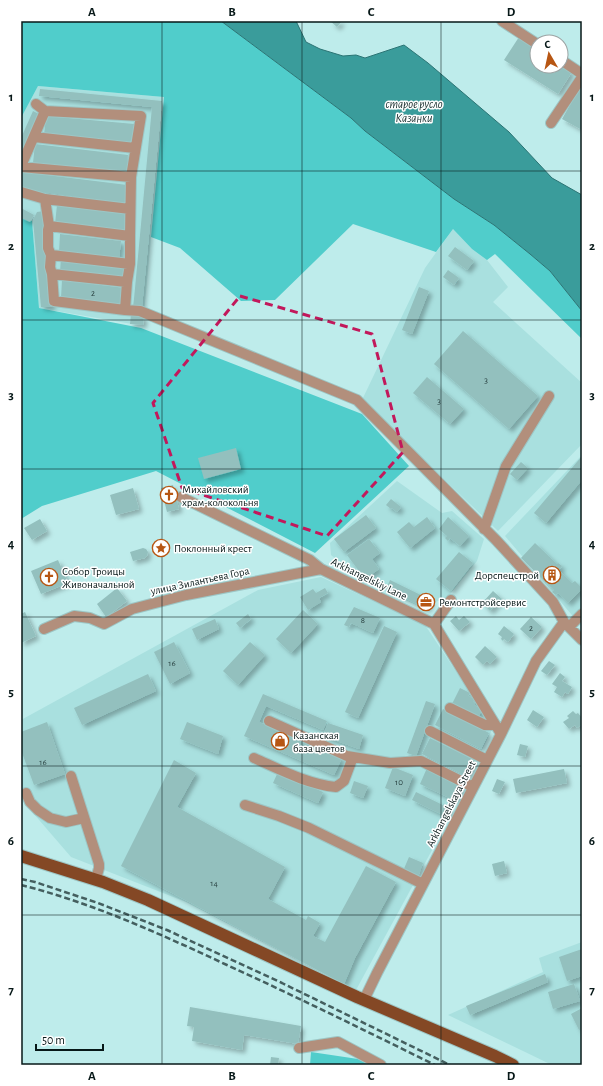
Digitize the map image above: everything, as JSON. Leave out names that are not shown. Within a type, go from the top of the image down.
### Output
[{"type":"main road","points":[[21,856],[96,879],[148,900],[364,1000],[513,1065]]},
{"type":"street","points":[[502,21],[514,24],[529,37]]},
{"type":"street","points":[[551,123],[582,76],[569,66]]},
{"type":"street","points":[[36,104],[45,111],[141,116],[131,177],[130,264],[125,310]]},
{"type":"street","points":[[45,111],[21,167],[131,177]]},
{"type":"street","points":[[34,137],[135,148]]},
{"type":"street","points":[[21,192],[45,199],[130,209]]},
{"type":"street","points":[[45,199],[49,226],[48,248],[51,255],[50,267],[54,301],[140,311],[357,400],[484,529],[553,602],[566,624],[582,640]]},
{"type":"street","points":[[49,226],[130,236]]},
{"type":"street","points":[[51,255],[130,264]]},
{"type":"street","points":[[52,274],[127,282]]},
{"type":"street","points":[[484,529],[506,466],[549,396]]},
{"type":"street","name":"Arkhangelskiy Lane","points":[[180,497],[310,560],[321,569],[434,624]]},
{"type":"street","name":"улица Зилантьева Гора","points":[[44,629],[74,616],[90,618],[104,624],[132,609],[186,594],[321,569]]},
{"type":"street","points":[[451,600],[434,624],[501,734]]},
{"type":"street","name":"Arkhangelskaya Street","points":[[364,1000],[501,734],[536,661],[566,624],[582,614]]},
{"type":"street","points":[[450,708],[485,725],[495,725]]},
{"type":"street","points":[[269,721],[347,756],[390,763],[421,761],[473,787]]},
{"type":"street","points":[[430,731],[487,760]]},
{"type":"street","points":[[254,758],[305,780],[323,786],[336,787],[344,781],[354,757]]},
{"type":"street","points":[[71,776],[99,864],[96,879]]},
{"type":"street","points":[[26,793],[30,802],[38,810],[50,818],[66,822],[84,818]]},
{"type":"street","points":[[245,805],[309,828],[424,884]]},
{"type":"street","points":[[299,1048],[338,1042],[381,1065]]},
{"type":"highlighted area","points":[[240,296],[372,334],[403,452],[327,536],[182,488],[153,403]]},
{"type":"shaded area","points":[[21,21],[221,21],[351,118],[365,131],[454,199],[494,225],[550,271],[582,311],[582,339],[495,254],[487,260],[472,249],[453,229],[436,252],[353,224],[275,300],[241,301],[180,248],[151,237],[164,97],[38,86],[21,118]]},
{"type":"shaded area","points":[[38,86],[164,97],[143,324],[132,324],[39,308],[32,221],[21,215],[21,118]]},
{"type":"shaded area","points":[[21,215],[32,221],[39,308],[141,328],[362,414],[409,466],[315,553],[156,471],[42,506],[21,519]]},
{"type":"shaded area","points":[[453,229],[472,249],[487,260],[508,287],[493,302],[582,383],[582,444],[498,531],[362,400],[425,268]]},
{"type":"shaded area","points":[[582,455],[582,627],[505,536]]},
{"type":"shaded area","points":[[397,481],[442,513],[452,511],[484,539],[477,561],[447,598],[432,603],[428,610],[360,580],[331,555],[330,543]]},
{"type":"shaded area","points":[[321,577],[425,625],[494,726],[467,780],[426,760],[405,755],[464,785],[444,828],[356,990],[186,902],[71,857],[21,799],[21,720],[258,590]]},
{"type":"shaded area","points":[[582,942],[582,1065],[552,1065],[448,1015],[543,972],[539,958]]},
{"type":"shaded area","points":[[311,1052],[358,1059],[370,1065],[310,1065]]},
{"type":"water","name":"старое русло Казанки","points":[[221,21],[296,21],[306,42],[320,49],[343,56],[356,55],[365,58],[404,45],[428,63],[509,132],[552,178],[582,195],[582,311],[550,271],[494,225],[454,199],[365,131],[351,118]]},
{"type":"building","points":[[330,21],[342,21],[337,27]]},
{"type":"building","points":[[519,37],[529,44],[529,74],[569,74],[569,70],[572,72],[558,94],[504,60]]},
{"type":"building","points":[[581,85],[582,86],[582,130],[562,119]]},
{"type":"building","points":[[40,89],[162,101],[142,307],[133,307],[152,107],[39,96]]},
{"type":"building","points":[[33,111],[41,115],[21,160],[21,138]]},
{"type":"building","points":[[46,116],[134,124],[133,143],[44,135]]},
{"type":"building","points":[[35,144],[128,155],[126,174],[33,163]]},
{"type":"building","points":[[23,172],[127,185],[125,203],[21,189]]},
{"type":"building","points":[[57,205],[127,212],[125,232],[55,224]]},
{"type":"building","points":[[21,208],[34,215],[30,222],[21,218]]},
{"type":"building","points":[[44,211],[52,307],[41,307],[33,220],[37,212]]},
{"type":"building","points":[[60,234],[121,241],[119,259],[59,253]]},
{"type":"building","points":[[455,247],[474,261],[467,270],[448,256]]},
{"type":"building","points":[[61,258],[126,267],[124,280],[60,272]]},
{"type":"building","points":[[448,270],[459,278],[454,285],[443,277]]},
{"type":"building","points":[[62,280],[125,288],[123,308],[61,298]]},
{"type":"building","points":[[419,287],[429,291],[412,334],[402,330]]},
{"type":"building","points":[[131,315],[144,316],[143,325],[130,324]]},
{"type":"building","points":[[463,331],[538,396],[509,429],[434,364]]},
{"type":"building","points":[[427,377],[464,409],[450,424],[413,393]]},
{"type":"building","points":[[236,448],[241,469],[204,479],[198,458]]},
{"type":"building","points":[[582,456],[582,480],[546,523],[534,513]]},
{"type":"building","points":[[521,462],[528,468],[517,480],[510,474]]},
{"type":"building","points":[[173,485],[179,509],[167,512],[161,488]]},
{"type":"building","points":[[133,488],[139,509],[116,515],[110,495]]},
{"type":"building","points":[[391,499],[401,507],[397,512],[386,505]]},
{"type":"building","points":[[366,515],[376,528],[344,552],[334,539]]},
{"type":"building","points":[[427,517],[435,528],[410,548],[397,532],[409,522],[414,527]]},
{"type":"building","points":[[448,517],[469,536],[460,546],[450,538],[448,541],[445,538],[447,536],[439,529]]},
{"type":"building","points":[[40,519],[47,531],[32,540],[24,528]]},
{"type":"building","points":[[369,539],[380,553],[372,559],[379,569],[365,579],[347,555]]},
{"type":"building","name":"Дорспецстрой","points":[[535,543],[557,564],[558,563],[562,566],[559,570],[572,583],[575,581],[582,588],[568,603],[558,593],[556,595],[552,592],[554,590],[521,558]]},
{"type":"building","points":[[143,548],[148,552],[147,556],[145,558],[133,561],[130,552]]},
{"type":"building","points":[[459,552],[473,563],[451,591],[436,579]]},
{"type":"building","name":"Собор Троицы Живоначальной","points":[[58,560],[68,583],[41,594],[31,571]]},
{"type":"building","points":[[390,580],[431,600],[427,609],[386,589]]},
{"type":"building","points":[[117,588],[127,601],[106,617],[97,604]]},
{"type":"building","points":[[325,588],[328,593],[319,598],[321,602],[308,610],[300,597],[313,589],[316,593]]},
{"type":"building","points":[[493,591],[502,599],[490,611],[482,603]]},
{"type":"building","points":[[354,607],[380,618],[373,633],[351,623],[349,627],[344,625]]},
{"type":"building","points":[[303,610],[318,624],[291,653],[276,639]]},
{"type":"building","points":[[25,612],[36,636],[21,643],[21,614]]},
{"type":"building","points":[[248,614],[251,619],[240,628],[236,623]]},
{"type":"building","points":[[456,616],[459,620],[464,616],[470,622],[459,631],[450,621]]},
{"type":"building","points":[[531,617],[542,627],[531,639],[520,629]]},
{"type":"building","points":[[215,619],[219,629],[197,640],[192,629]]},
{"type":"building","points":[[384,626],[397,632],[358,718],[345,712]]},
{"type":"building","points":[[504,626],[514,634],[508,642],[504,639],[503,641],[501,639],[502,637],[498,634]]},
{"type":"building","points":[[174,642],[190,673],[170,684],[154,652]]},
{"type":"building","points":[[250,642],[265,655],[238,685],[223,671]]},
{"type":"building","points":[[485,646],[497,657],[490,664],[487,661],[483,665],[475,657]]},
{"type":"building","points":[[549,661],[555,665],[547,675],[541,671]]},
{"type":"building","points":[[560,673],[565,677],[562,681],[572,687],[568,694],[565,692],[562,697],[554,692],[557,687],[552,684]]},
{"type":"building","points":[[148,674],[156,691],[82,725],[74,708]]},
{"type":"building","points":[[460,688],[470,693],[468,696],[475,699],[473,702],[475,703],[474,705],[482,709],[478,718],[452,704]]},
{"type":"building","points":[[263,694],[327,721],[323,730],[266,706],[259,722],[342,758],[334,775],[244,736]]},
{"type":"building","points":[[426,701],[435,704],[416,756],[407,753]]},
{"type":"building","points":[[443,709],[489,733],[481,749],[435,725]]},
{"type":"building","points":[[533,710],[544,717],[537,727],[527,720]]},
{"type":"building","points":[[573,711],[576,714],[578,713],[582,718],[582,724],[577,728],[575,725],[569,729],[563,722],[569,718],[567,716]]},
{"type":"building","points":[[47,722],[65,774],[34,785],[21,750],[21,732]]},
{"type":"building","points":[[187,722],[223,736],[218,754],[180,739]]},
{"type":"building","points":[[328,723],[363,735],[359,749],[323,736]]},
{"type":"building","points":[[430,738],[476,761],[468,777],[422,754]]},
{"type":"building","points":[[520,744],[528,746],[525,757],[517,755]]},
{"type":"building","points":[[174,760],[196,773],[177,807],[285,867],[268,899],[306,920],[308,916],[320,923],[313,936],[325,942],[366,866],[396,882],[355,958],[344,984],[121,866]]},
{"type":"building","points":[[393,767],[413,775],[405,796],[385,788]]},
{"type":"building","points":[[427,768],[463,786],[456,801],[420,784]]},
{"type":"building","points":[[564,769],[567,783],[516,793],[513,779]]},
{"type":"building","points":[[278,772],[323,792],[318,803],[273,783]]},
{"type":"building","points":[[497,779],[505,782],[499,794],[492,791]]},
{"type":"building","points":[[354,781],[368,786],[363,798],[350,793]]},
{"type":"building","points":[[416,792],[451,809],[447,817],[412,800]]},
{"type":"building","points":[[409,857],[423,863],[418,877],[403,871]]},
{"type":"building","points":[[504,861],[507,873],[495,876],[492,864]]},
{"type":"building","points":[[582,949],[582,976],[567,981],[559,957]]},
{"type":"building","points":[[545,974],[548,982],[470,1015],[466,1006]]},
{"type":"building","points":[[574,984],[580,1001],[553,1009],[548,992]]},
{"type":"building","points":[[190,1007],[301,1026],[298,1044],[244,1035],[242,1050],[192,1041],[194,1027],[187,1026]]},
{"type":"building","points":[[582,1008],[582,1029],[579,1030],[571,1014]]},
{"type":"building","points":[[271,1057],[279,1058],[278,1065],[270,1065]]},
{"type":"railway","points":[[21,879],[35,882],[98,903],[167,930],[282,983],[450,1065]]},
{"type":"railway","points":[[21,885],[48,892],[100,910],[202,953],[435,1065]]},
{"type":"place","name":"Михайловский храм-колокольня","points":[[169,495]]},
{"type":"place","name":"Поклонный крест","points":[[161,548]]},
{"type":"place","name":"Дорспецстрой","points":[[552,575]]},
{"type":"place","name":"Собор Троицы Живоначальной","points":[[49,577]]},
{"type":"place","name":"Ремонтстройсервис","points":[[426,602]]},
{"type":"place","name":"Казанская база цветов","points":[[280,741]]}]
